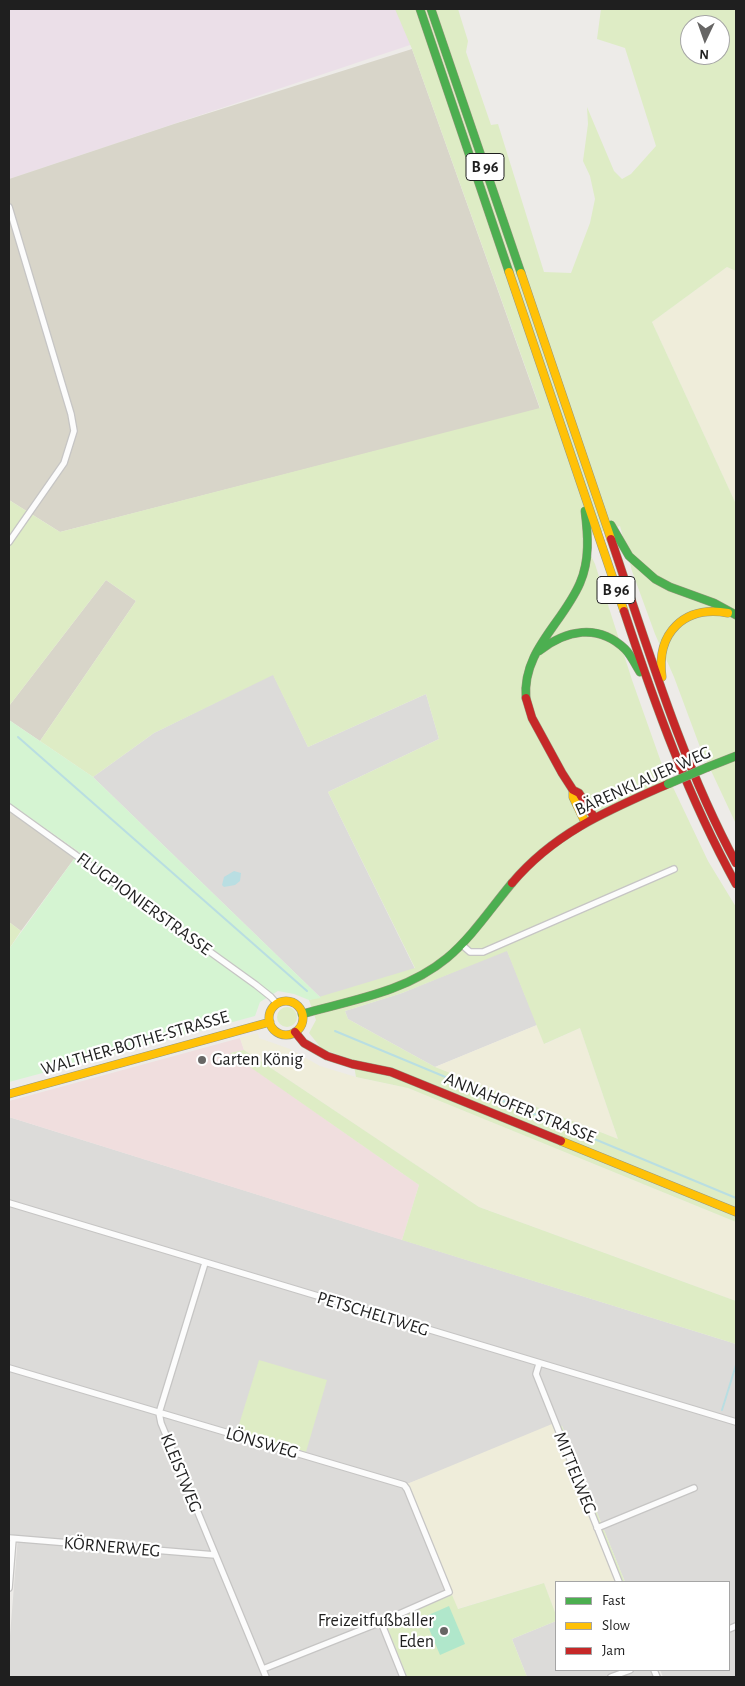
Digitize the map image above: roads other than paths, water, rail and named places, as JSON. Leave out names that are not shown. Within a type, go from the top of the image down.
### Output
[{"type":"main road","name":"B 96","points":[[420,9],[650,689],[698,811],[736,884]]},
{"type":"main road","name":"B 96","points":[[431,9],[665,698],[684,750],[709,808],[736,863]]},
{"type":"main road","points":[[583,490],[588,534],[586,565],[574,596],[540,644],[527,672],[525,688],[526,702],[532,719],[573,790],[573,797],[584,822]]},
{"type":"main road","points":[[598,501],[625,549],[641,567],[670,587],[714,603],[736,615]]},
{"type":"main road","points":[[665,698],[661,670],[661,653],[666,638],[676,625],[688,616],[705,610],[723,611],[736,615]]},
{"type":"main road","points":[[535,655],[546,645],[571,633],[584,631],[599,634],[611,639],[625,650],[650,689]]},
{"type":"main road","name":"BÄRENKLAUER WEG","points":[[302,1014],[395,987],[433,969],[462,945],[510,884],[533,860],[584,822],[736,756]]},
{"type":"main road","points":[[573,790],[579,793],[594,817]]},
{"type":"main road","points":[[284,1002],[292,1002],[298,1006],[302,1014],[302,1023],[295,1032],[288,1034],[278,1033],[270,1022],[271,1011],[277,1004],[284,1002]]},
{"type":"main road","name":"WALTHER-BOTHE-STRASSE","points":[[9,1094],[270,1022]]},
{"type":"main road","name":"ANNAHOFER STRASSE","points":[[295,1032],[318,1053],[333,1060],[391,1072],[736,1212]]},
{"type":"street","points":[[9,207],[71,414],[74,431],[64,463],[9,542]]},
{"type":"street","name":"FLUGPIONIERSTRASSE","points":[[9,806],[256,985],[277,1004]]},
{"type":"street","points":[[462,945],[470,952],[483,952],[674,869]]},
{"type":"street","name":"PETSCHELTWEG","points":[[9,1210],[10,1203],[736,1422]]},
{"type":"street","name":"KLEISTWEG","points":[[205,1263],[160,1413],[161,1423],[266,1677]]},
{"type":"street","name":"MITTELWEG","points":[[539,1364],[536,1374],[619,1581]]},
{"type":"street","name":"LÖNSWEG","points":[[9,1368],[404,1485],[449,1592],[381,1622]]},
{"type":"street","points":[[598,1528],[694,1488]]},
{"type":"street","points":[[9,1588],[11,1539]]},
{"type":"street","name":"KÖRNERWEG","points":[[11,1539],[215,1555]]},
{"type":"street","points":[[262,1669],[381,1622],[403,1677]]},
{"type":"street","points":[[611,1677],[627,1671]]},
{"type":"water","points":[[234,871],[241,873],[240,881],[235,885],[224,887],[222,885],[224,877]]},
{"type":"waterway","points":[[18,737],[307,991]]},
{"type":"waterway","points":[[335,1031],[736,1198]]},
{"type":"waterway","points":[[722,1410],[736,1365]]},
{"type":"place","name":"Garten König","points":[[202,1060]]},
{"type":"place","name":"Freizeitfußballer Eden","points":[[444,1631]]}]
